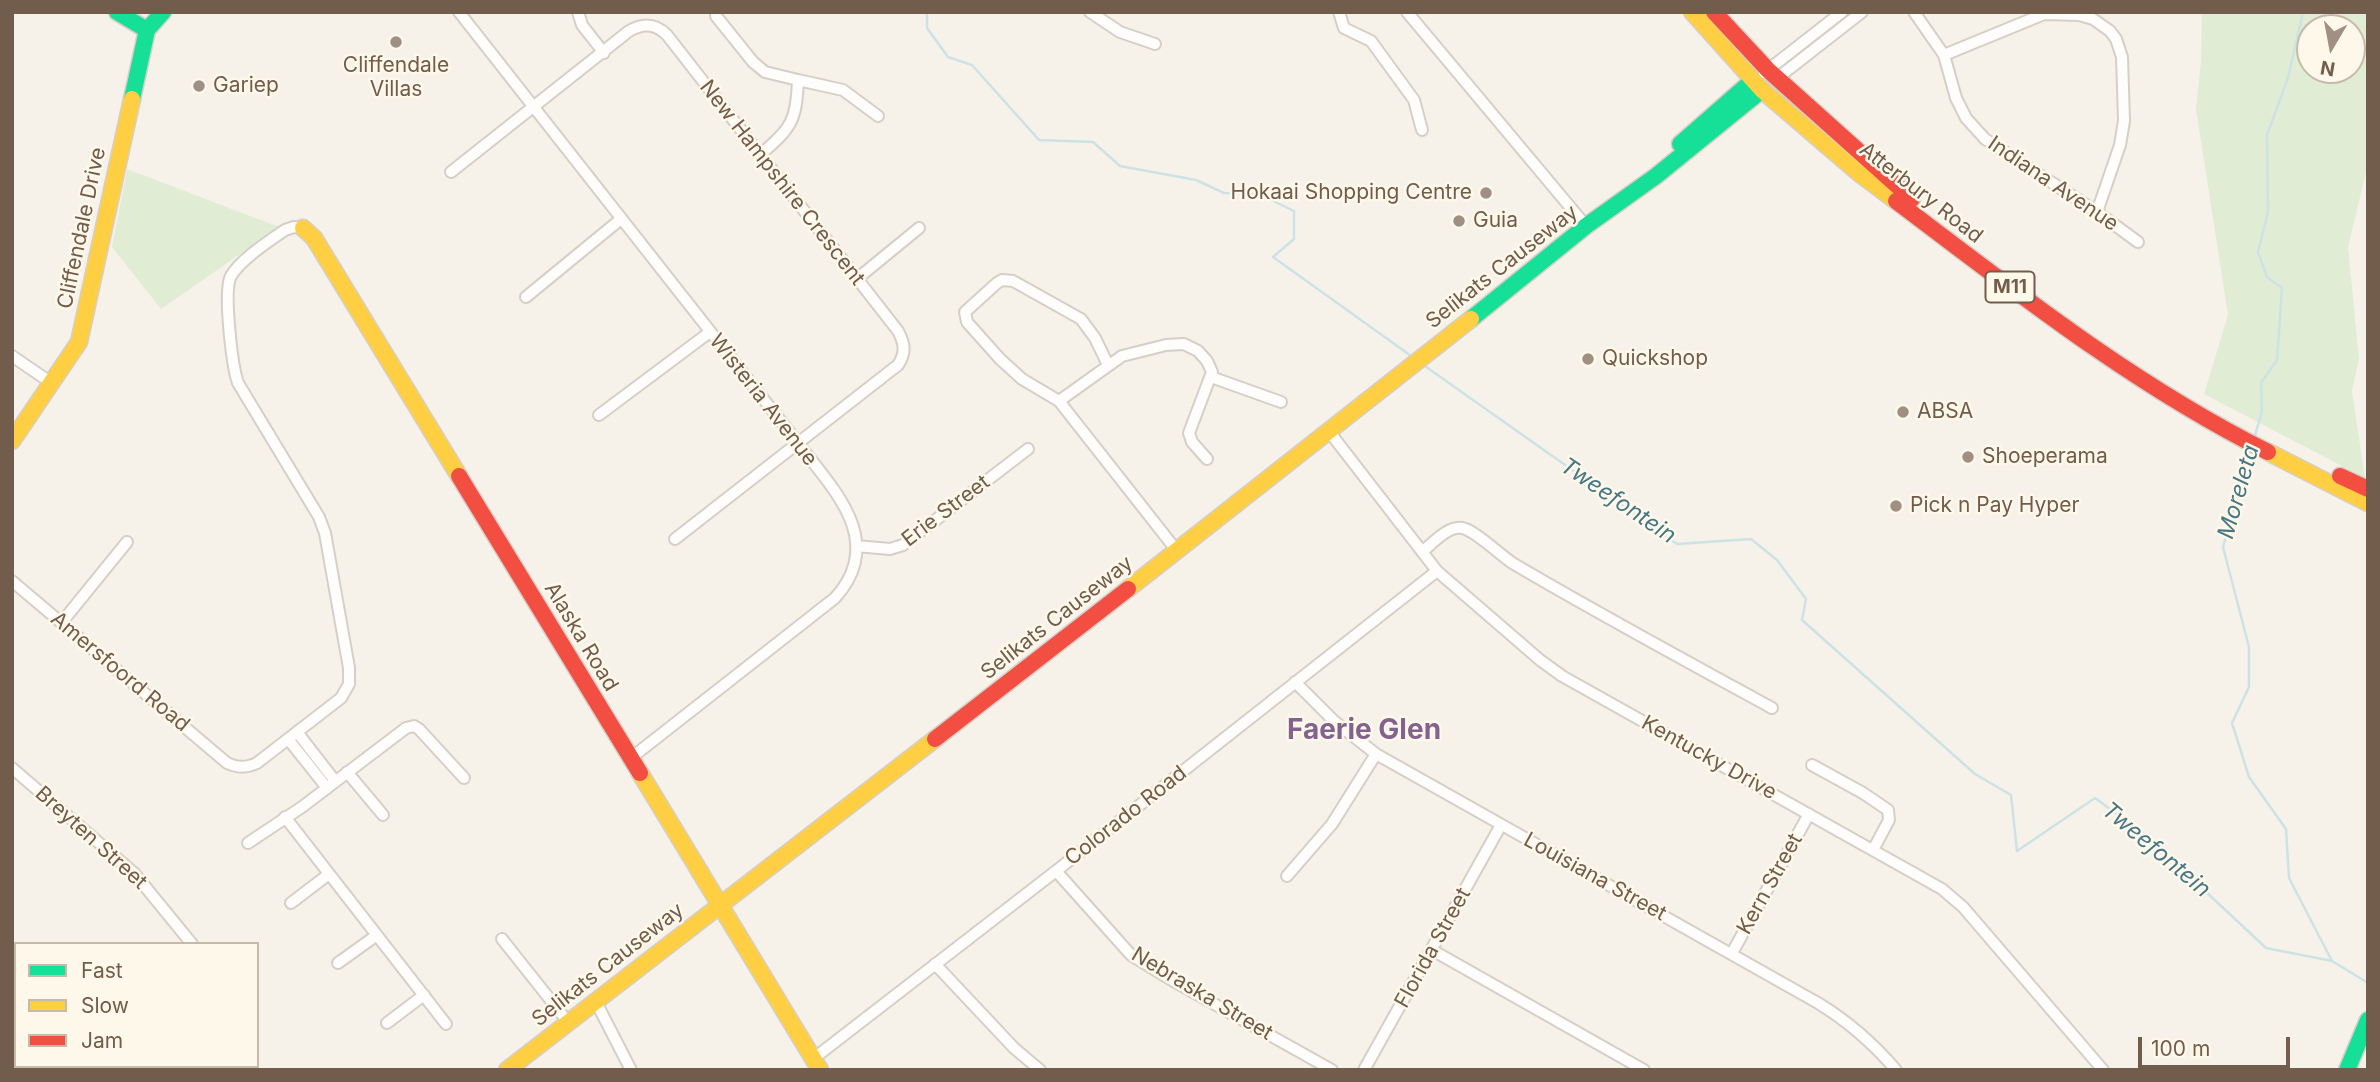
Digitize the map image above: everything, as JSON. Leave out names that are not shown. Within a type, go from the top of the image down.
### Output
[{"type":"street","points":[[117,12],[147,30]]},
{"type":"street","name":"Cliffendale Drive","points":[[12,441],[79,342],[147,30],[163,12]]},
{"type":"street","name":"Wisteria Avenue","points":[[459,12],[798,443],[849,514],[853,524],[856,547],[851,573],[835,598],[631,758]]},
{"type":"street","points":[[578,12],[582,25],[604,52]]},
{"type":"street","points":[[1090,12],[1105,18],[1131,37],[1155,44]]},
{"type":"street","points":[[1339,12],[1344,28],[1371,41],[1404,86],[1418,111],[1422,130]]},
{"type":"street","points":[[1407,12],[1586,226]]},
{"type":"street","name":"Atterbury Road","points":[[1692,12],[1758,85],[1860,174],[2008,286],[2109,359],[2368,503]]},
{"type":"street","name":"Atterbury Road","points":[[1714,12],[1773,74],[1920,206],[2123,356],[2225,424]]},
{"type":"street","name":"Selikats Causeway","points":[[1773,74],[1842,12]]},
{"type":"street","name":"Selikats Causeway","points":[[507,1070],[1177,551],[1548,259],[1586,226],[1656,176],[1758,85],[1863,12]]},
{"type":"street","name":"Indiana Avenue","points":[[1913,12],[1944,55],[1959,105],[1972,127],[1985,139],[2138,242]]},
{"type":"street","points":[[1944,55],[2044,14],[2079,15],[2093,19],[2110,32],[2116,39],[2122,57],[2124,121],[2120,145],[2097,212]]},
{"type":"street","points":[[716,16],[753,62],[765,72],[843,90],[878,116]]},
{"type":"street","name":"New Hampshire Crescent","points":[[451,172],[635,28],[649,24],[662,30],[858,278],[903,340],[903,356],[898,365],[798,443]]},
{"type":"street","points":[[760,155],[791,124],[796,111],[798,79]]},
{"type":"street","points":[[526,297],[621,219]]},
{"type":"street","points":[[303,228],[285,230],[242,263],[231,276],[227,291],[236,378],[319,517],[325,533],[347,653],[347,691],[332,706],[292,736],[331,785]]},
{"type":"street","name":"Alaska Road","points":[[303,228],[316,242],[816,1065]]},
{"type":"street","points":[[858,278],[919,228]]},
{"type":"street","points":[[1108,365],[1087,326],[1074,313],[1013,281],[1002,280],[997,283],[965,312],[965,318],[1000,359],[1016,374],[1059,401],[1177,551]]},
{"type":"street","points":[[599,415],[710,332]]},
{"type":"street","points":[[1059,401],[1122,356],[1166,345],[1184,344],[1203,355],[1210,367],[1210,377],[1189,433],[1192,442],[1208,459]]},
{"type":"street","points":[[12,356],[53,383]]},
{"type":"street","points":[[1210,377],[1281,402]]},
{"type":"street","name":"Kentucky Drive","points":[[1328,430],[1437,570],[1540,660],[1562,676],[1942,889],[1963,907],[2103,1070]]},
{"type":"street","points":[[675,539],[798,443]]},
{"type":"street","name":"Erie Street","points":[[856,547],[890,549],[903,545],[1028,449]]},
{"type":"street","name":"Atterbury Road","points":[[2285,455],[2368,489]]},
{"type":"street","points":[[1422,552],[1449,531],[1455,528],[1466,529],[1506,559],[1551,586],[1772,708]]},
{"type":"street","points":[[62,622],[127,542]]},
{"type":"street","name":"Colorado Road","points":[[816,1065],[935,964],[1437,570]]},
{"type":"street","name":"Amersfoord Road","points":[[12,581],[227,763],[240,767],[253,765],[292,736]]},
{"type":"street","name":"Louisiana Street","points":[[1295,682],[1334,721],[1376,754],[1840,1017],[1867,1038],[1896,1070]]},
{"type":"street","points":[[248,843],[331,785],[400,731],[414,726],[464,778]]},
{"type":"street","points":[[1287,876],[1332,824],[1376,754]]},
{"type":"street","points":[[1812,765],[1888,810],[1889,820],[1873,850]]},
{"type":"street","name":"Breyten Street","points":[[12,768],[123,861],[190,942]]},
{"type":"street","points":[[347,772],[383,815]]},
{"type":"street","name":"Kern Street","points":[[1731,953],[1809,814]]},
{"type":"street","points":[[285,817],[446,1024]]},
{"type":"street","name":"Florida Street","points":[[1364,1070],[1501,825]]},
{"type":"street","name":"Nebraska Street","points":[[1056,871],[1131,955],[1332,1070]]},
{"type":"street","points":[[291,903],[329,874]]},
{"type":"street","points":[[338,964],[377,934]]},
{"type":"street","points":[[502,939],[568,1022]]},
{"type":"street","points":[[1432,950],[1644,1070]]},
{"type":"street","points":[[935,964],[1014,1048],[1040,1070]]},
{"type":"street","points":[[387,1023],[424,995]]},
{"type":"street","points":[[596,1002],[631,1070]]},
{"type":"street","points":[[2347,1070],[2368,1020]]},
{"type":"green space","points":[[2202,12],[2368,12],[2368,164],[2348,247],[2359,359],[2352,391],[2365,478],[2204,394],[2228,315],[2196,109]]},
{"type":"green space","points":[[127,169],[279,227],[161,309],[112,247]]},
{"type":"waterway","name":"Tweefontein","points":[[927,12],[927,28],[948,57],[972,65],[1039,140],[1093,142],[1120,166],[1196,180],[1224,193],[1259,194],[1294,211],[1294,239],[1273,257],[1414,358]]},
{"type":"waterway","name":"Moreleta","points":[[2254,439],[2262,411],[2261,383],[2277,360],[2282,288],[2267,277],[2258,252],[2268,212],[2267,135],[2288,78],[2303,12]]},
{"type":"waterway","name":"Tweefontein","points":[[1422,364],[1677,544],[1751,539],[1777,560],[1806,599],[1802,620],[1975,774],[2011,795],[2017,851],[2095,798],[2143,833],[2266,948],[2332,961]]},
{"type":"waterway","name":"Moreleta","points":[[2250,452],[2223,547],[2249,647],[2249,687],[2232,723],[2249,777],[2286,829],[2289,878],[2332,961],[2368,983]]},
{"type":"traffic: fast","points":[[117,12],[147,30]]},
{"type":"traffic: fast","points":[[132,99],[147,30],[163,12]]},
{"type":"traffic: fast","points":[[1680,144],[1753,80]]},
{"type":"traffic: fast","points":[[1471,319],[1762,90]]},
{"type":"traffic: fast","points":[[2347,1070],[2368,1020]]},
{"type":"traffic: slow","points":[[1692,12],[1762,90],[1860,174],[1896,201]]},
{"type":"traffic: slow","points":[[12,441],[79,342],[132,99]]},
{"type":"traffic: slow","points":[[303,228],[314,238],[459,476]]},
{"type":"traffic: slow","points":[[1128,589],[1471,319]]},
{"type":"traffic: slow","points":[[2268,452],[2368,503]]},
{"type":"traffic: slow","points":[[507,1070],[935,739]]},
{"type":"traffic: slow","points":[[640,773],[820,1070]]},
{"type":"traffic: jam","points":[[1714,12],[1768,70],[1912,199]]},
{"type":"traffic: jam","points":[[1896,201],[2123,367],[2218,426],[2268,452]]},
{"type":"traffic: jam","points":[[459,476],[640,773]]},
{"type":"traffic: jam","points":[[2340,476],[2368,489]]},
{"type":"traffic: jam","points":[[935,739],[1128,589]]},
{"type":"place","name":"Cliffendale Villas","points":[[396,42]]},
{"type":"place","name":"Gariep","points":[[199,86]]},
{"type":"place","name":"Hokaai Shopping Centre","points":[[1486,193]]},
{"type":"place","name":"Guia","points":[[1459,221]]},
{"type":"place","name":"Quickshop","points":[[1588,359]]},
{"type":"place","name":"ABSA","points":[[1903,412]]},
{"type":"place","name":"Shoeperama","points":[[1968,457]]},
{"type":"place","name":"Pick n Pay Hyper","points":[[1896,506]]},
{"type":"district","name":"Faerie Glen","points":[[1364,731]]}]
